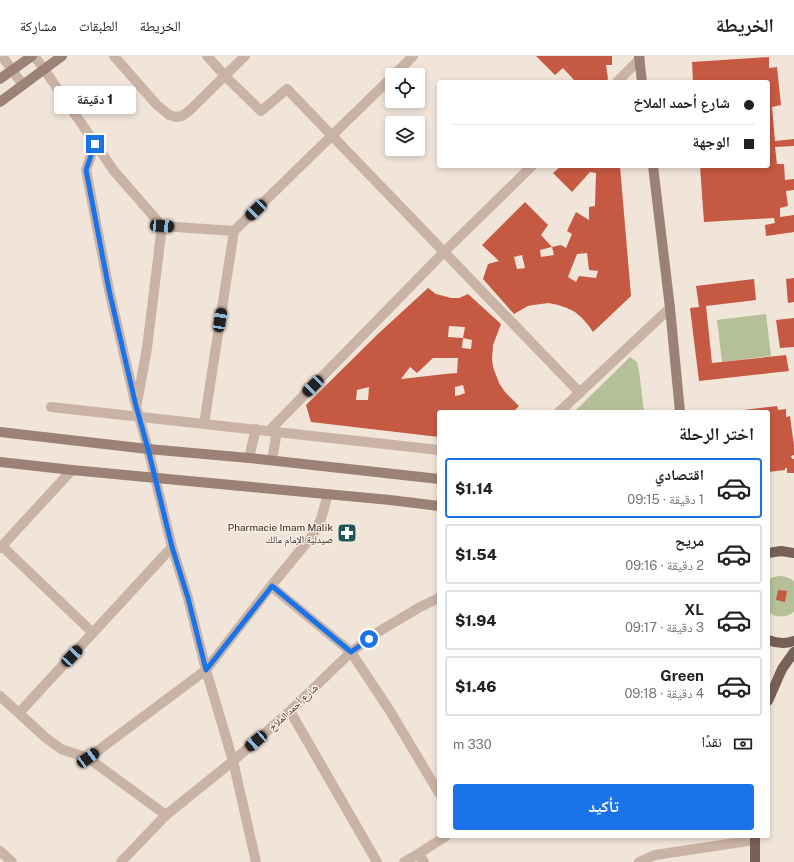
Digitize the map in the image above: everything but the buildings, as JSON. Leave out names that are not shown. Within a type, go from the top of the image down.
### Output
[{"type":"main road","points":[[0,79],[33,56]]},
{"type":"main road","points":[[0,102],[62,56]]},
{"type":"main road","points":[[640,58],[642,80]]},
{"type":"main road","points":[[652,168],[670,308],[680,410]]},
{"type":"main road","points":[[0,432],[437,479]]},
{"type":"main road","points":[[0,462],[437,506]]},
{"type":"main road","points":[[770,547],[781,551],[794,553]]},
{"type":"main road","points":[[770,553],[781,551]]},
{"type":"main road","points":[[770,641],[775,643],[794,641]]},
{"type":"main road","points":[[770,696],[782,669],[794,652]]},
{"type":"main road","points":[[755,838],[755,862]]},
{"type":"street","points":[[2,56],[23,85]]},
{"type":"street","points":[[33,56],[44,69],[114,171],[162,226],[234,231]]},
{"type":"street","points":[[114,56],[156,104],[169,115],[176,117],[182,116],[189,111],[245,56]]},
{"type":"street","points":[[207,56],[261,111],[287,89],[580,393]]},
{"type":"street","points":[[401,68],[413,56]]},
{"type":"street","points":[[619,80],[640,58]]},
{"type":"street","points":[[204,424],[234,231],[385,84]]},
{"type":"street","points":[[95,144],[86,170],[109,290],[154,477],[172,547],[188,598],[206,670],[233,762],[256,862]]},
{"type":"street","points":[[272,460],[273,431],[444,252],[530,168]]},
{"type":"street","points":[[136,406],[147,348],[162,226]]},
{"type":"street","points":[[561,410],[670,308]]},
{"type":"street","points":[[51,407],[437,450]]},
{"type":"street","points":[[249,458],[256,429]]},
{"type":"street","points":[[72,470],[1,547],[93,633]]},
{"type":"street","points":[[88,758],[206,670],[313,535],[321,520],[328,494]]},
{"type":"street","points":[[19,713],[172,547]]},
{"type":"street","points":[[272,586],[351,652],[390,711],[437,790]]},
{"type":"street","name":"شارع أحمد الملاخ","points":[[121,862],[166,816],[233,762],[290,711],[351,652],[378,632],[420,607],[437,599]]},
{"type":"street","points":[[0,696],[46,738],[61,749],[88,758],[166,816]]},
{"type":"street","points":[[290,711],[377,862]]},
{"type":"street","points":[[404,862],[421,858],[444,838]]},
{"type":"street","points":[[639,862],[655,855],[755,838]]},
{"type":"street","points":[[0,851],[12,862]]},
{"type":"green space","points":[[766,314],[771,356],[722,362],[717,320]]},
{"type":"green space","points":[[630,357],[637,362],[644,410],[576,410]]},
{"type":"green space","points":[[778,576],[786,577],[794,581],[794,612],[784,616],[778,616],[770,613],[771,578]]},
{"type":"place","name":"Pharmacie Imam Malik صيدلية الإمام مالك","points":[[347,533]]},
{"type":"route","points":[[95,144],[86,170],[109,290],[154,477],[172,547],[188,598],[206,670],[272,586],[351,652],[369,639]]}]
